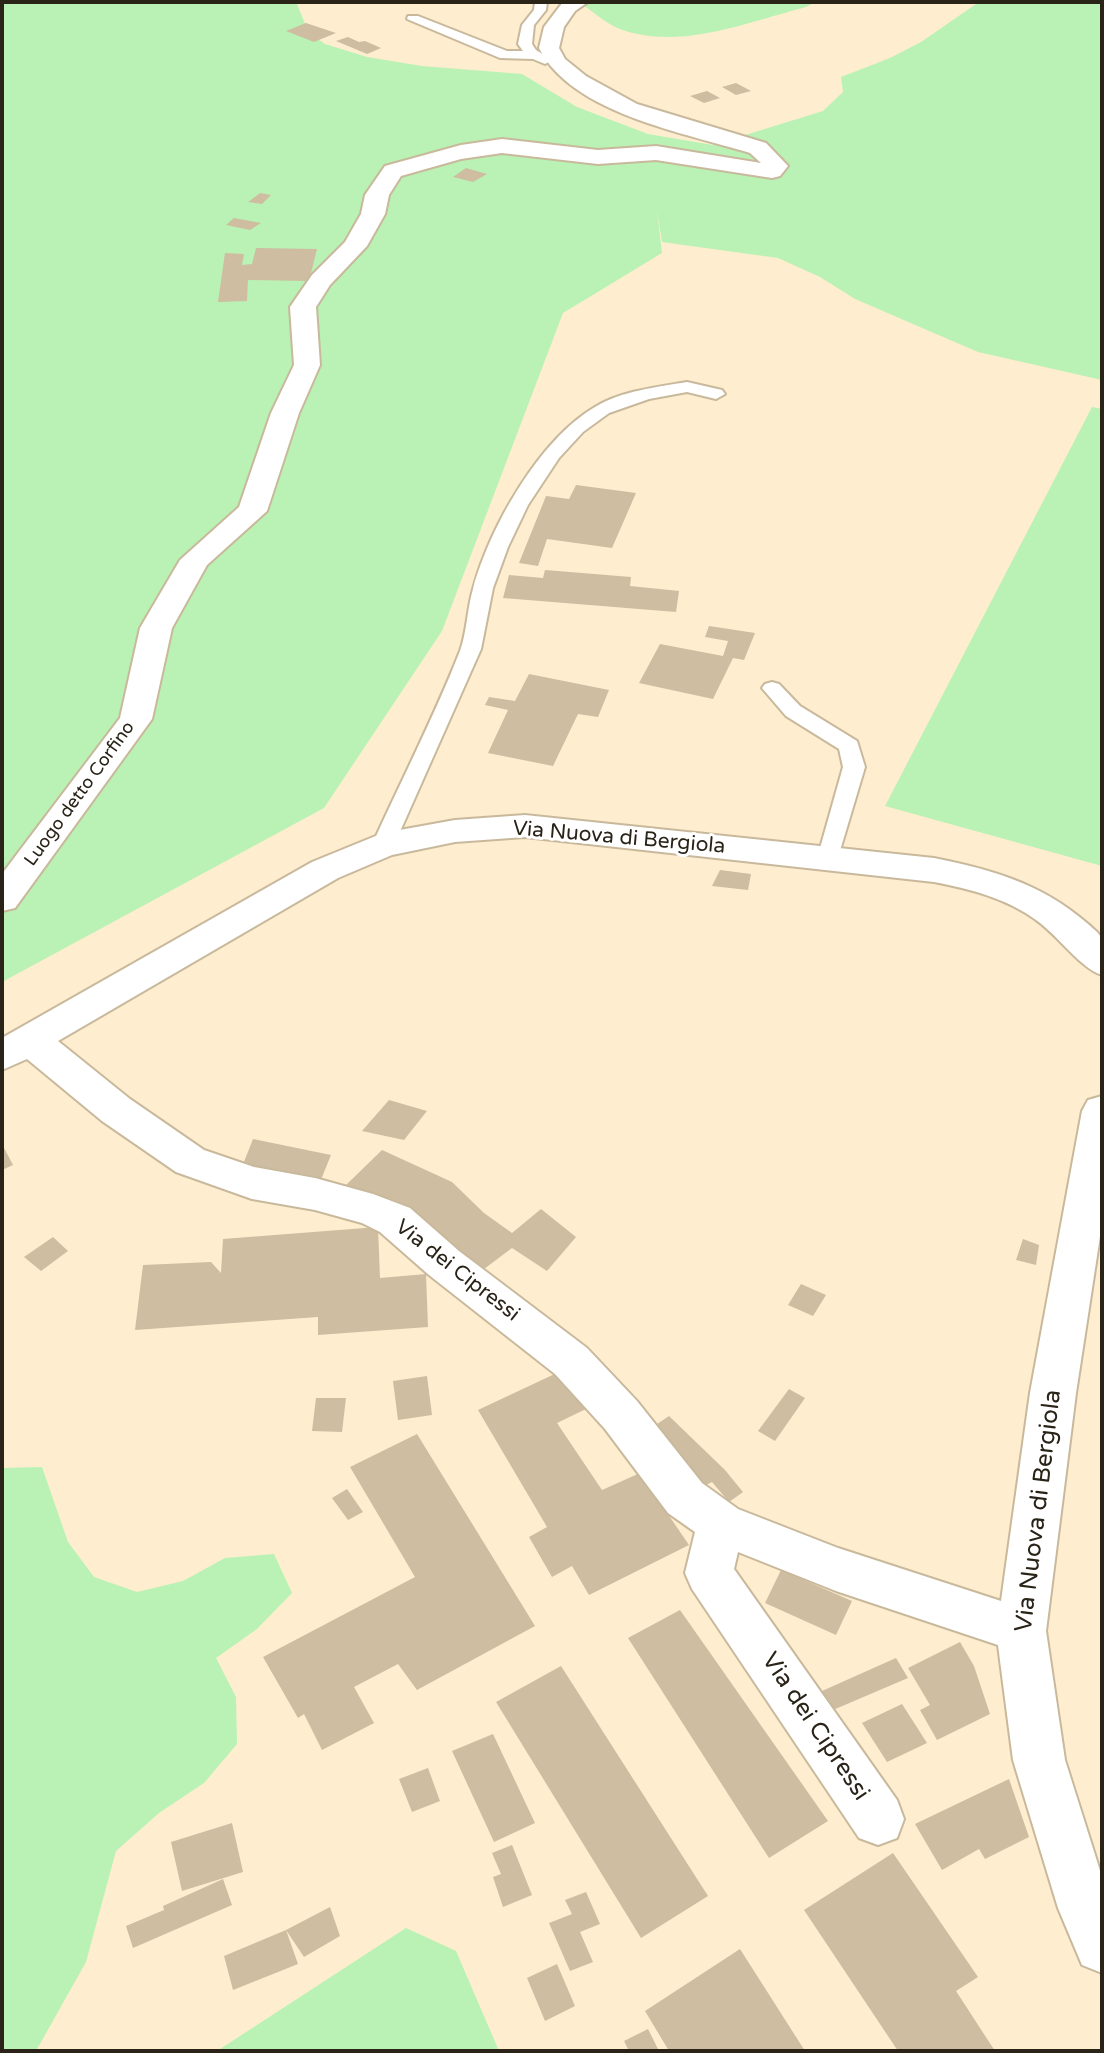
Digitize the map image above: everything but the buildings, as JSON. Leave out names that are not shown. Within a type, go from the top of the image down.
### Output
[{"type":"street","points":[[545,58],[554,27],[568,7],[578,2]]},
{"type":"street","name":"Luogo detto Corfino","points":[[2,900],[136,719],[156,628],[195,560],[252,512],[285,413],[307,365],[303,307],[321,280],[355,246],[373,214],[377,195],[393,170],[500,146],[541,148],[602,157],[654,153],[751,170],[772,171],[777,166],[758,148],[629,109],[603,97],[545,58]]},
{"type":"street","name":"Via Nuova di Bergiola","points":[[16,1048],[246,913],[325,870],[383,845],[455,831],[524,826],[934,870],[986,880],[1033,900],[1073,927],[1102,962]]},
{"type":"street","name":"Via dei Cipressi","points":[[16,1048],[116,1110],[190,1161],[252,1183],[315,1194],[373,1210],[395,1220],[444,1263],[571,1361],[621,1415],[685,1498],[721,1524],[823,1564],[942,1602],[1021,1632]]},
{"type":"street","name":"Via Nuova di Bergiola","points":[[1102,1111],[1077,1240],[1053,1393],[1021,1632],[1039,1760],[1085,1908],[1102,1945]]},
{"type":"street","name":"Via dei Cipressi","points":[[721,1524],[709,1573],[878,1819]]},
{"type":"lane","points":[[541,2],[540,10],[528,25],[525,44],[545,58]]},
{"type":"lane","points":[[413,19],[505,55],[545,58]]},
{"type":"lane","points":[[383,845],[471,649],[483,588],[499,547],[519,505],[552,455],[577,428],[603,409],[646,394],[687,387],[716,394]]},
{"type":"lane","points":[[772,688],[793,711],[849,746],[854,767],[828,859]]},
{"type":"green space","points":[[2,2],[296,2],[309,33],[325,44],[367,57],[422,66],[522,74],[577,107],[648,134],[713,145],[823,111],[843,92],[841,77],[890,58],[921,42],[979,2],[1102,2],[1102,380],[978,352],[855,299],[820,277],[778,258],[662,242],[657,210],[662,253],[563,313],[442,631],[324,808],[2,982]]},
{"type":"green space","points":[[579,2],[815,2],[806,7],[713,32],[666,37],[620,29]]},
{"type":"green space","points":[[1092,407],[1102,409],[1102,866],[885,806]]},
{"type":"green space","points":[[42,1467],[68,1542],[94,1577],[137,1592],[183,1581],[225,1558],[274,1554],[292,1593],[257,1629],[216,1658],[236,1697],[237,1744],[204,1783],[159,1813],[116,1851],[86,1962],[36,2051],[2,2051],[2,1468]]},
{"type":"green space","points":[[406,1928],[456,1951],[499,2051],[217,2051]]}]
